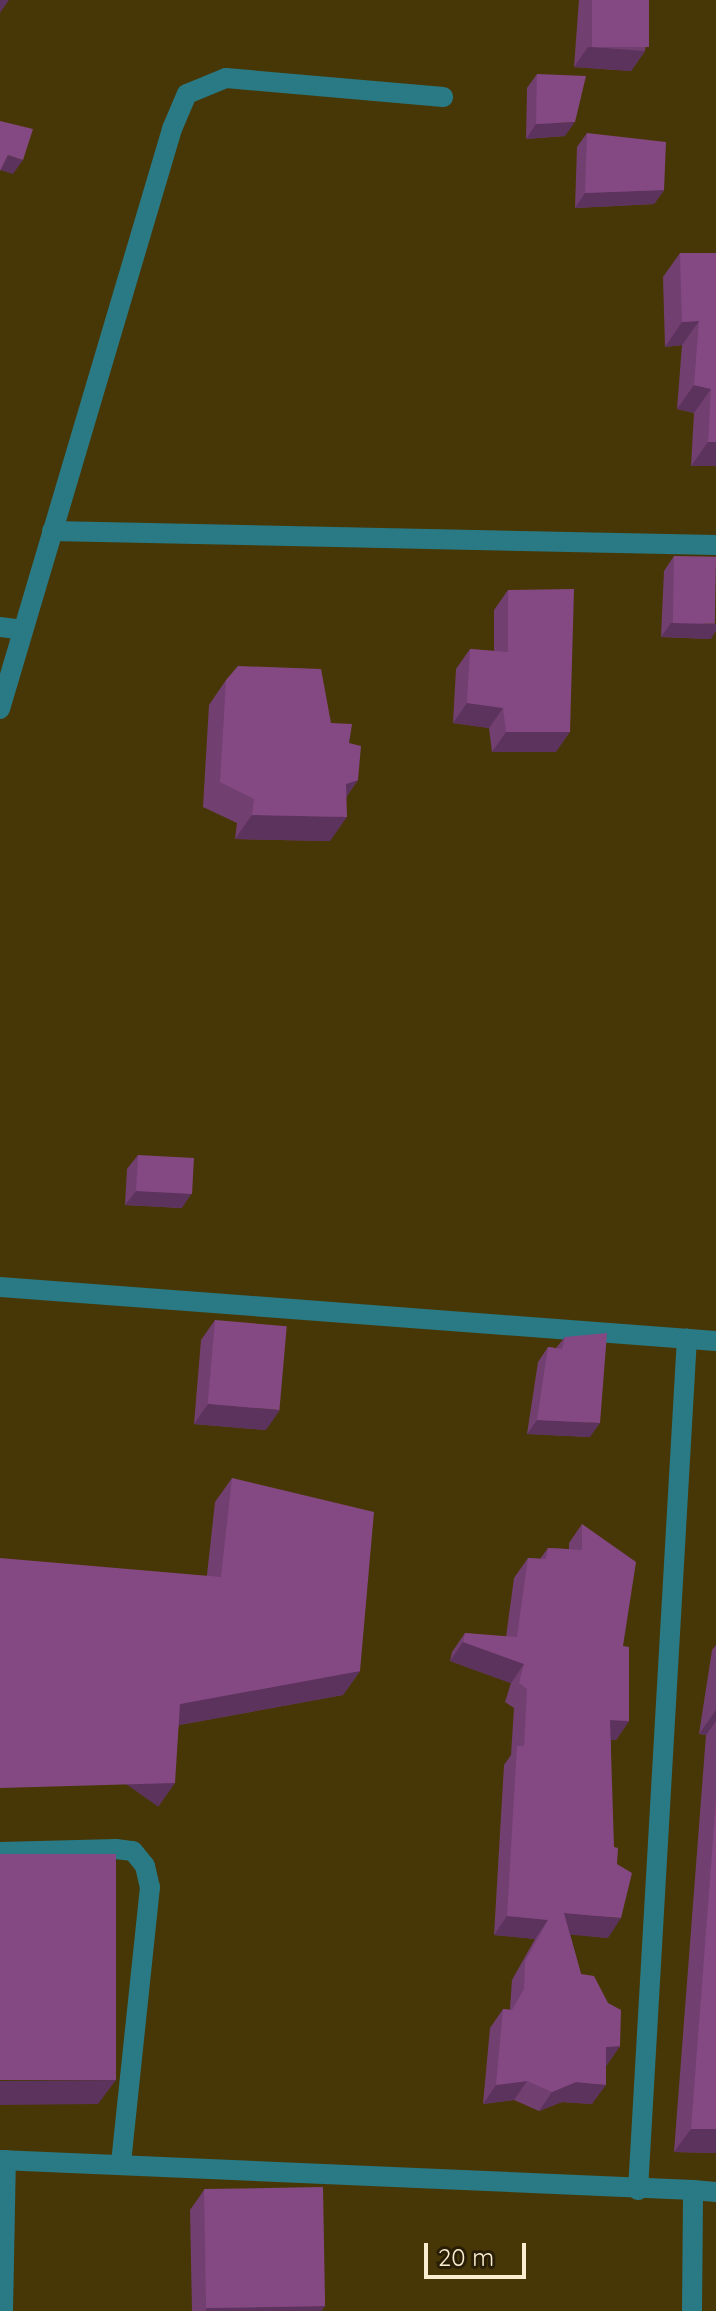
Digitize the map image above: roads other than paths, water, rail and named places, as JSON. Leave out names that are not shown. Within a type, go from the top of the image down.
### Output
[{"type":"street","points":[[0,709],[172,129],[187,94],[226,78],[443,97]]},
{"type":"street","points":[[52,531],[716,545]]},
{"type":"street","points":[[0,627],[23,630]]},
{"type":"street","points":[[0,1287],[716,1341]]},
{"type":"street","points":[[638,2190],[687,1338]]},
{"type":"street","points":[[0,1852],[116,1849],[133,1851],[145,1866],[150,1887],[121,2163]]},
{"type":"street","points":[[3,2311],[3,2160],[716,2192]]},
{"type":"street","points":[[692,2311],[693,2190]]}]
